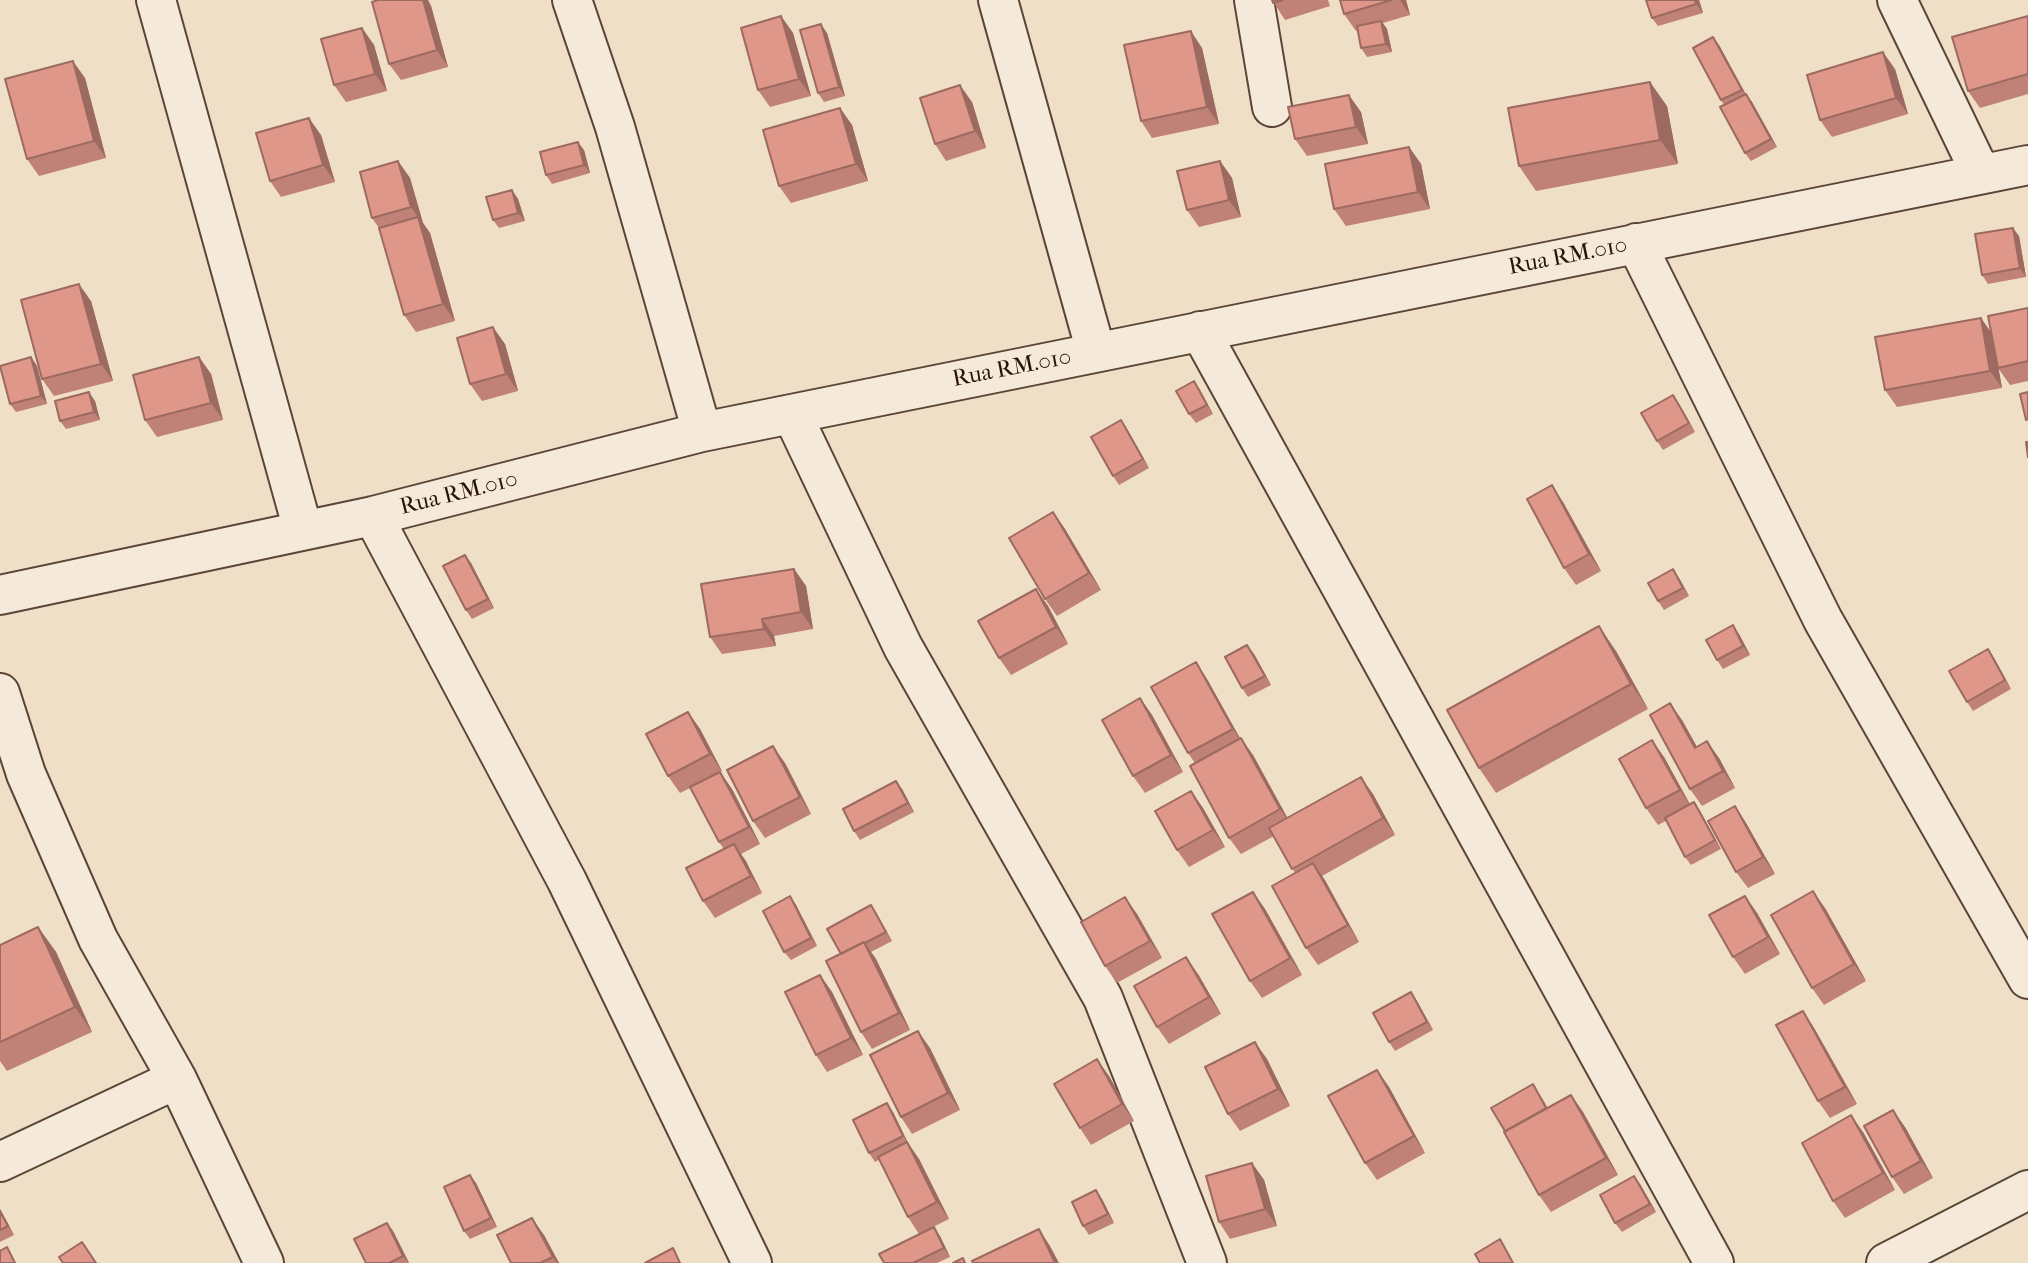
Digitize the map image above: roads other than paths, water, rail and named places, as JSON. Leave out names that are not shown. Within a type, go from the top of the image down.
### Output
[{"type":"street","points":[[156,0],[303,530]]},
{"type":"street","points":[[572,0],[615,127],[702,432]]},
{"type":"street","points":[[998,0],[1096,352]]},
{"type":"street","points":[[1254,0],[1272,107]]},
{"type":"street","points":[[1897,0],[1981,174]]},
{"type":"street","name":"Rua RM.010","points":[[0,594],[373,516],[702,432],[2028,165]]},
{"type":"street","points":[[1636,243],[1823,620],[2028,979]]},
{"type":"street","points":[[1200,331],[1714,1263]]},
{"type":"street","points":[[792,414],[904,647],[1103,998],[1207,1263]]},
{"type":"street","points":[[373,516],[566,881],[752,1263]]},
{"type":"street","points":[[0,693],[26,774],[98,939],[177,1079],[264,1263]]},
{"type":"street","points":[[0,1163],[177,1079]]},
{"type":"street","points":[[1886,1263],[2028,1191]]}]
